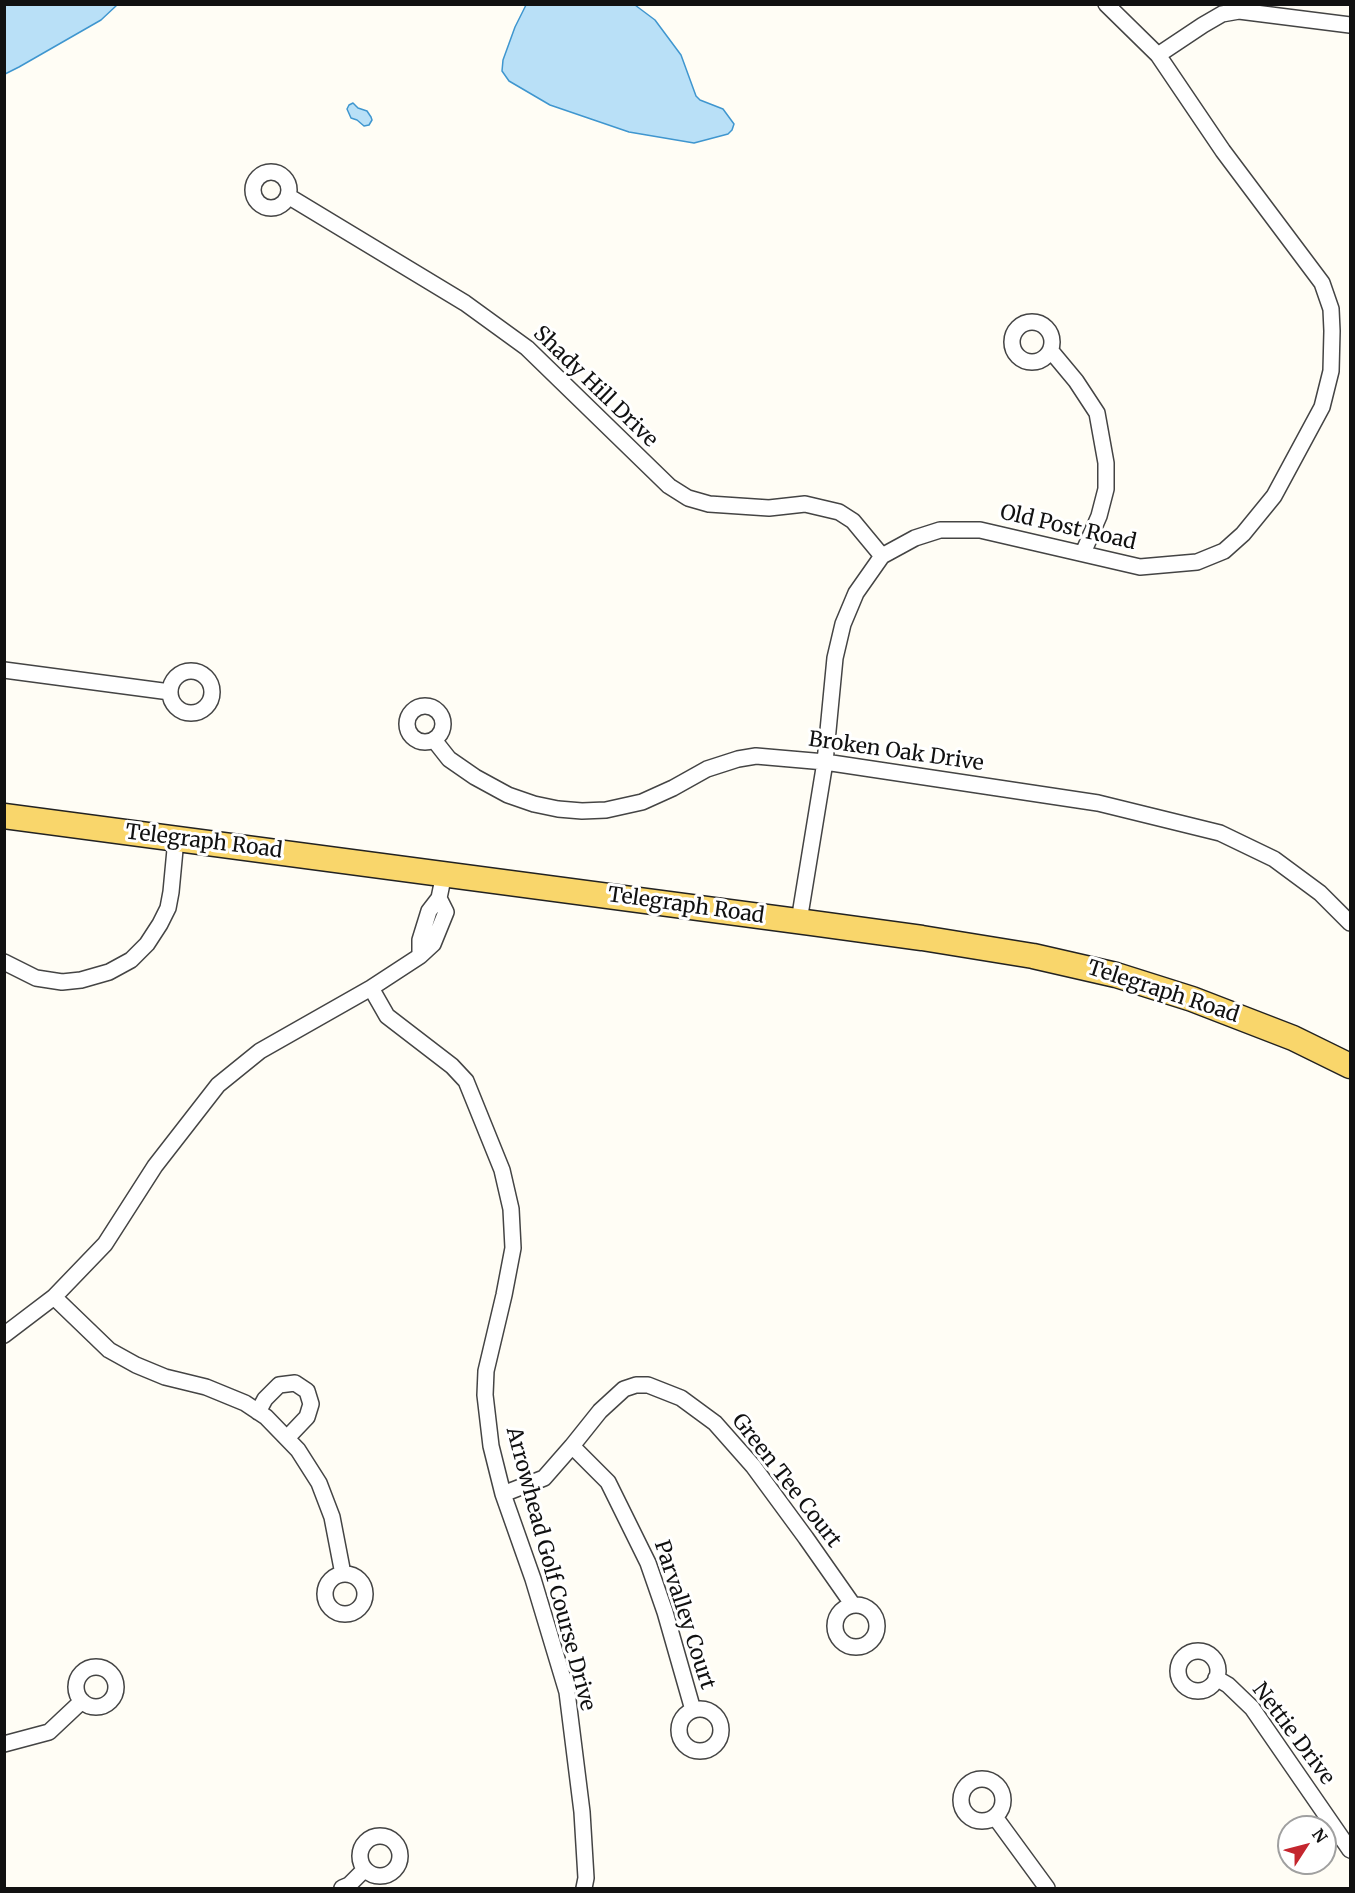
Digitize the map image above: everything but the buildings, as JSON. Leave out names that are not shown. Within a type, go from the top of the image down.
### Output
[{"type":"main road","name":"Telegraph Road","points":[[4,816],[986,947],[1116,975],[1192,999],[1293,1038],[1350,1066]]},
{"type":"street","name":"Old Post Road","points":[[799,921],[825,762],[836,658],[843,624],[856,593],[882,556],[915,538],[940,530],[980,530],[1140,567],[1197,562],[1224,551],[1243,534],[1274,496],[1322,407],[1331,371],[1331,309],[1322,283],[1223,151],[1158,56],[1106,4]]},
{"type":"street","points":[[1158,56],[1222,14],[1239,10],[1350,25]]},
{"type":"street","name":"Shady Hill Drive","points":[[288,196],[465,303],[527,348],[669,486],[688,498],[709,504],[769,508],[805,504],[839,512],[853,520],[882,556]]},
{"type":"street","points":[[1051,351],[1076,381],[1097,413],[1106,463],[1104,498],[1083,553]]},
{"type":"street","points":[[4,670],[170,692]]},
{"type":"street","name":"Broken Oak Drive","points":[[434,740],[449,759],[508,795],[558,809],[606,810],[642,802],[707,769],[756,756],[825,762],[1098,803],[1220,833],[1274,859],[1320,893],[1350,923]]},
{"type":"street","points":[[4,962],[36,978],[62,982],[81,980],[109,972],[131,960],[147,944],[168,908],[176,839]]},
{"type":"street","points":[[4,1335],[54,1297],[105,1244],[155,1166],[218,1085],[260,1051],[371,988],[420,956],[420,940],[429,911],[440,898],[444,874]]},
{"type":"street","name":"Arrowhead Golf Course Drive","points":[[371,988],[387,1016],[452,1066],[466,1080],[502,1170],[511,1209],[513,1248],[486,1371],[485,1395],[491,1446],[503,1494],[536,1589],[567,1692],[582,1812],[586,1878],[584,1888]]},
{"type":"street","points":[[54,1297],[109,1350],[165,1377],[206,1387],[245,1403],[266,1417],[298,1450],[319,1483],[332,1517],[343,1574]]},
{"type":"street","points":[[258,1412],[265,1399],[279,1384],[295,1383],[308,1391],[311,1404],[307,1417],[287,1438]]},
{"type":"street","name":"Green Tee Court","points":[[503,1494],[544,1478],[600,1411],[624,1389],[636,1385],[648,1385],[681,1398],[715,1423],[753,1466],[853,1605]]},
{"type":"street","name":"Parvalley Court","points":[[572,1446],[608,1482],[648,1563],[665,1612],[693,1710]]},
{"type":"street","name":"Nettie Drive","points":[[1216,1678],[1228,1685],[1252,1708],[1350,1850]]},
{"type":"street","points":[[4,1744],[49,1732],[82,1701]]},
{"type":"street","points":[[995,1817],[1047,1888]]},
{"type":"street","points":[[342,1888],[349,1885],[365,1869]]},
{"type":"water","points":[[5,4],[117,5],[101,20],[5,74]]},
{"type":"water","points":[[526,5],[635,5],[655,20],[681,55],[696,96],[700,100],[723,109],[734,124],[732,130],[728,134],[694,143],[629,132],[550,105],[509,81],[502,71],[503,60]]},
{"type":"water","points":[[353,103],[358,108],[367,111],[372,120],[369,125],[364,126],[351,118],[347,109]]}]
